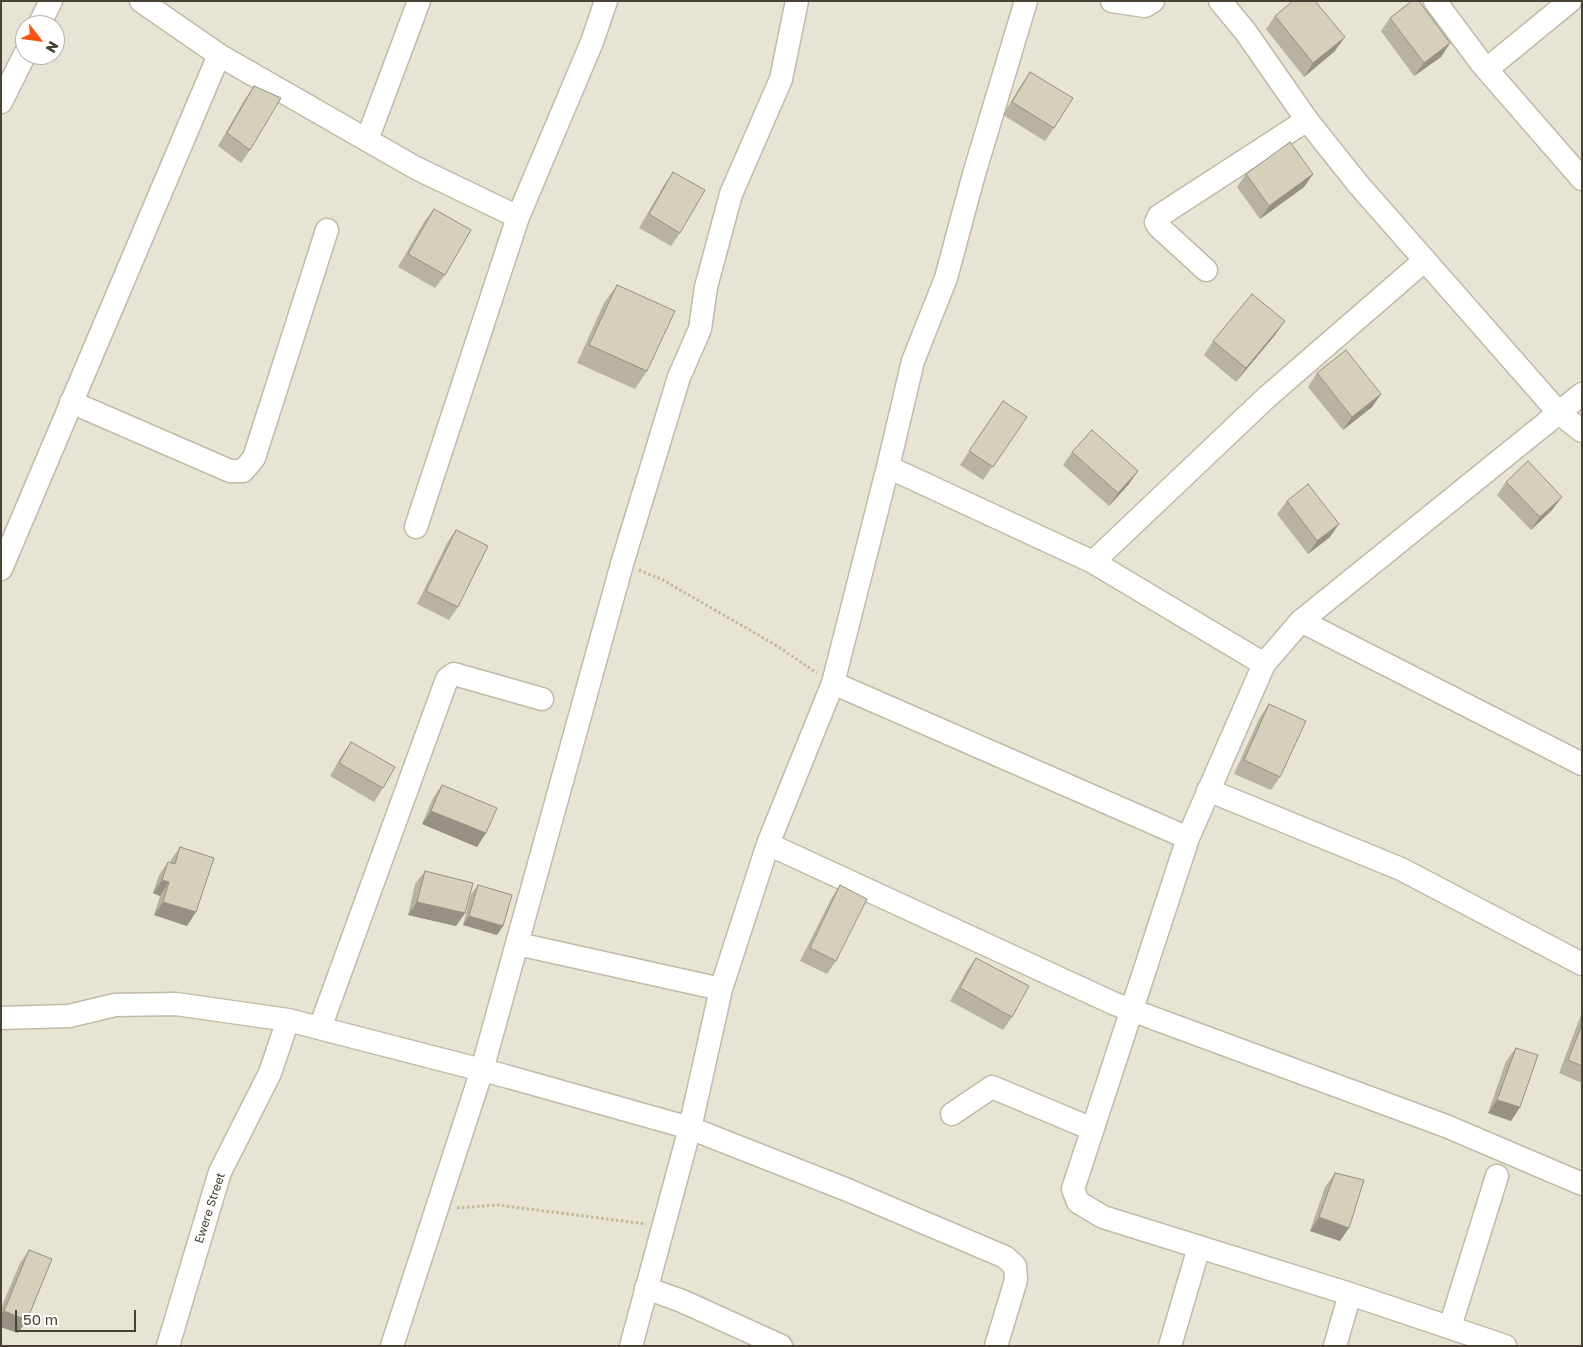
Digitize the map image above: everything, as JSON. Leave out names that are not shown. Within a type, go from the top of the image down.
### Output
[{"type":"street","points":[[44,15],[51,1]]},
{"type":"street","points":[[141,1],[219,55],[367,140],[416,168],[518,217]]},
{"type":"street","points":[[367,140],[419,1]]},
{"type":"street","points":[[416,527],[518,217],[592,42],[606,1]]},
{"type":"street","points":[[392,1346],[482,1070],[622,564],[679,377],[700,329],[706,287],[730,194],[781,79],[797,1]]},
{"type":"street","points":[[631,1346],[690,1128],[721,989],[768,844],[833,683],[913,361],[946,278],[974,174],[1026,1]]},
{"type":"street","points":[[1112,1],[1145,6],[1153,1]]},
{"type":"street","points":[[1220,1],[1245,31],[1307,120],[1358,184],[1559,413],[1582,432]]},
{"type":"street","points":[[1435,1],[1487,69],[1582,179]]},
{"type":"street","points":[[1487,69],[1570,1]]},
{"type":"street","points":[[1,569],[219,55]]},
{"type":"street","points":[[1,102],[20,65]]},
{"type":"street","points":[[1206,270],[1159,227],[1156,222],[1159,216],[1307,120]]},
{"type":"street","points":[[71,402],[230,471],[243,471],[254,458],[327,230]]},
{"type":"street","points":[[1093,562],[1267,397],[1425,260]]},
{"type":"street","points":[[1505,1346],[1350,1294],[1103,1217],[1078,1202],[1073,1189],[1188,838],[1264,664],[1301,621],[1582,394]]},
{"type":"street","points":[[888,467],[1093,562],[1264,664]]},
{"type":"street","points":[[1301,621],[1582,764]]},
{"type":"street","points":[[320,1028],[447,680],[454,674],[542,699]]},
{"type":"street","points":[[833,683],[1188,838]]},
{"type":"street","points":[[1208,790],[1400,869],[1582,964]]},
{"type":"street","points":[[768,844],[1131,1010],[1446,1126],[1582,1184]]},
{"type":"street","points":[[518,944],[721,989]]},
{"type":"street","points":[[1,1018],[70,1016],[116,1005],[176,1004],[288,1020],[482,1070],[690,1128],[1005,1257],[1015,1266],[1016,1280],[996,1346]]},
{"type":"street","name":"Ewere Street","points":[[168,1346],[220,1172],[270,1073],[288,1020]]},
{"type":"street","points":[[952,1114],[992,1087],[1092,1128]]},
{"type":"street","points":[[1450,1327],[1497,1176]]},
{"type":"street","points":[[1170,1346],[1200,1247]]},
{"type":"street","points":[[646,1288],[682,1301],[781,1346]]},
{"type":"street","points":[[1335,1346],[1350,1294]]},
{"type":"path","points":[[622,564],[663,580],[774,644],[833,683]]},
{"type":"path","points":[[433,1216],[469,1206],[498,1205],[662,1226]]},
{"type":"shaded area","points":[[1,1],[1582,1],[1582,1346],[1,1346]]},
{"type":"building","points":[[1293,1],[1315,1],[1345,37],[1313,63],[1275,16]]},
{"type":"building","points":[[1412,1],[1419,1],[1450,43],[1424,63],[1390,18]]},
{"type":"building","points":[[1030,72],[1073,98],[1054,128],[1012,102]]},
{"type":"building","points":[[254,86],[281,98],[250,150],[227,133]]},
{"type":"building","points":[[1290,142],[1313,174],[1269,206],[1246,174]]},
{"type":"building","points":[[673,172],[705,190],[680,233],[649,214]]},
{"type":"building","points":[[434,209],[471,230],[445,275],[408,254]]},
{"type":"building","points":[[617,285],[675,311],[647,371],[589,345]]},
{"type":"building","points":[[1252,294],[1285,321],[1246,368],[1213,341]]},
{"type":"building","points":[[1346,350],[1381,394],[1352,417],[1317,373]]},
{"type":"building","points":[[1003,401],[1027,417],[993,467],[969,451]]},
{"type":"building","points":[[1092,430],[1138,471],[1118,493],[1072,452]]},
{"type":"building","points":[[1528,461],[1562,497],[1540,517],[1506,482]]},
{"type":"building","points":[[1308,484],[1339,524],[1317,541],[1287,501]]},
{"type":"building","points":[[456,530],[488,546],[458,607],[426,591]]},
{"type":"building","points":[[1269,704],[1306,721],[1280,777],[1244,760]]},
{"type":"building","points":[[351,742],[395,767],[383,788],[339,763]]},
{"type":"building","points":[[442,785],[497,808],[486,833],[431,811]]},
{"type":"building","points":[[180,847],[214,858],[196,912],[163,902],[169,882],[162,880],[168,862],[175,864]]},
{"type":"building","points":[[425,871],[473,883],[465,913],[417,902]]},
{"type":"building","points":[[478,885],[512,895],[503,926],[469,916]]},
{"type":"building","points":[[840,885],[867,899],[836,961],[810,948]]},
{"type":"building","points":[[976,958],[1029,986],[1012,1017],[960,988]]},
{"type":"building","points":[[1582,1024],[1582,1066],[1568,1060]]},
{"type":"building","points":[[1516,1048],[1538,1055],[1520,1107],[1497,1100]]},
{"type":"building","points":[[1335,1173],[1364,1180],[1349,1228],[1319,1217]]},
{"type":"building","points":[[29,1250],[52,1259],[27,1320],[4,1311]]}]
